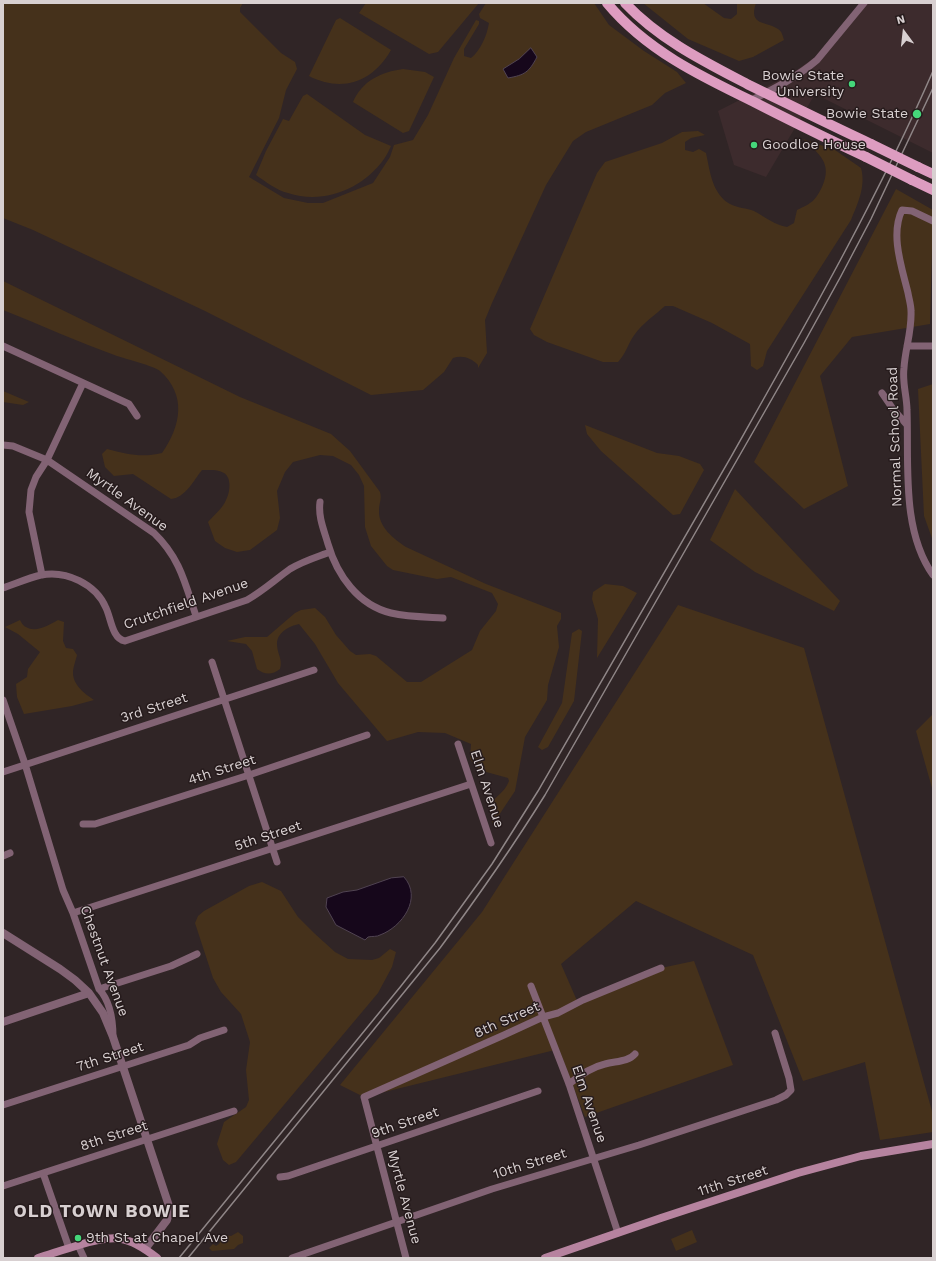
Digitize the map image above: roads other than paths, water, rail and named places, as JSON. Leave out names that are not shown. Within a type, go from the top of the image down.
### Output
[{"type":"main road","points":[[607,3],[634,31],[652,46],[692,72],[933,190]]},
{"type":"main road","points":[[625,3],[652,27],[694,56],[766,93],[933,174]]},
{"type":"main road","name":"11th Street","points":[[545,1258],[767,1183],[824,1166],[861,1156],[933,1144]]},
{"type":"main road","points":[[38,1258],[101,1238],[114,1237],[133,1242],[157,1258]]},
{"type":"street","points":[[750,101],[798,75],[817,60],[864,3]]},
{"type":"street","name":"Normal School Road","points":[[933,221],[912,211],[902,210],[898,222],[898,248],[911,310],[910,333],[903,370],[907,424],[910,510],[916,538],[926,566],[933,575]]},
{"type":"street","points":[[3,346],[129,404],[137,416]]},
{"type":"street","points":[[907,346],[933,346]]},
{"type":"street","points":[[42,575],[29,512],[31,490],[36,477],[47,460],[83,383]]},
{"type":"street","points":[[882,394],[907,424]]},
{"type":"street","name":"Myrtle Avenue","points":[[3,445],[20,449],[47,460],[139,521],[154,533],[165,544],[180,568],[196,616]]},
{"type":"street","points":[[320,502],[319,513],[330,552],[344,580],[354,592],[367,602],[391,613],[426,618],[443,618]]},
{"type":"street","name":"Crutchfield Avenue","points":[[3,588],[42,575],[61,575],[82,582],[93,590],[106,607],[114,630],[120,640],[125,641],[247,600],[303,562],[330,552]]},
{"type":"street","points":[[116,647],[120,640]]},
{"type":"street","points":[[212,662],[277,862]]},
{"type":"street","name":"3rd Street","points":[[3,772],[224,698],[314,670]]},
{"type":"street","name":"Chestnut Avenue","points":[[3,700],[25,764],[63,890],[73,913],[99,989],[104,994],[113,1020],[113,1037],[168,1201],[170,1213],[166,1223],[145,1249]]},
{"type":"street","name":"4th Street","points":[[83,824],[95,824],[367,736]]},
{"type":"street","name":"Elm Avenue","points":[[458,744],[491,842]]},
{"type":"street","name":"5th Street","points":[[73,913],[471,784]]},
{"type":"street","points":[[3,856],[10,853]]},
{"type":"street","points":[[5,936],[64,972],[89,993],[103,1013],[113,1037]]},
{"type":"street","points":[[99,989],[171,966],[198,954]]},
{"type":"street","name":"8th Street","points":[[364,1097],[504,1036],[543,1017],[571,1008],[583,1000],[662,968]]},
{"type":"street","name":"Elm Avenue","points":[[531,986],[569,1084],[618,1233]]},
{"type":"street","points":[[3,1022],[89,993]]},
{"type":"street","name":"7th Street","points":[[3,1105],[189,1045],[200,1038],[224,1030]]},
{"type":"street","name":"10th Street","points":[[292,1258],[492,1189],[594,1159],[776,1100],[786,1095],[791,1090],[789,1078],[775,1033]]},
{"type":"street","points":[[569,1084],[588,1071],[605,1064],[631,1058],[635,1054]]},
{"type":"street","name":"9th Street","points":[[280,1177],[288,1176],[538,1091]]},
{"type":"street","name":"Myrtle Avenue","points":[[364,1097],[406,1258]]},
{"type":"street","name":"8th Street","points":[[3,1186],[234,1111]]},
{"type":"street","points":[[43,1173],[69,1248]]},
{"type":"street","points":[[78,1245],[84,1258]]},
{"type":"railway","points":[[179,1258],[401,986],[435,943],[492,864],[538,791],[785,361],[863,218],[911,121],[933,71]]},
{"type":"railway","points":[[188,1258],[440,948],[494,873],[533,815],[841,276],[871,219],[933,88]]},
{"type":"place","name":"Bowie State University","points":[[852,84]]},
{"type":"place","name":"Bowie State","points":[[917,114]]},
{"type":"place","name":"Goodloe House","points":[[754,145]]},
{"type":"place","name":"9th St at Chapel Ave","points":[[78,1238]]},
{"type":"district","name":"OLD TOWN BOWIE","points":[[102,1212]]}]
